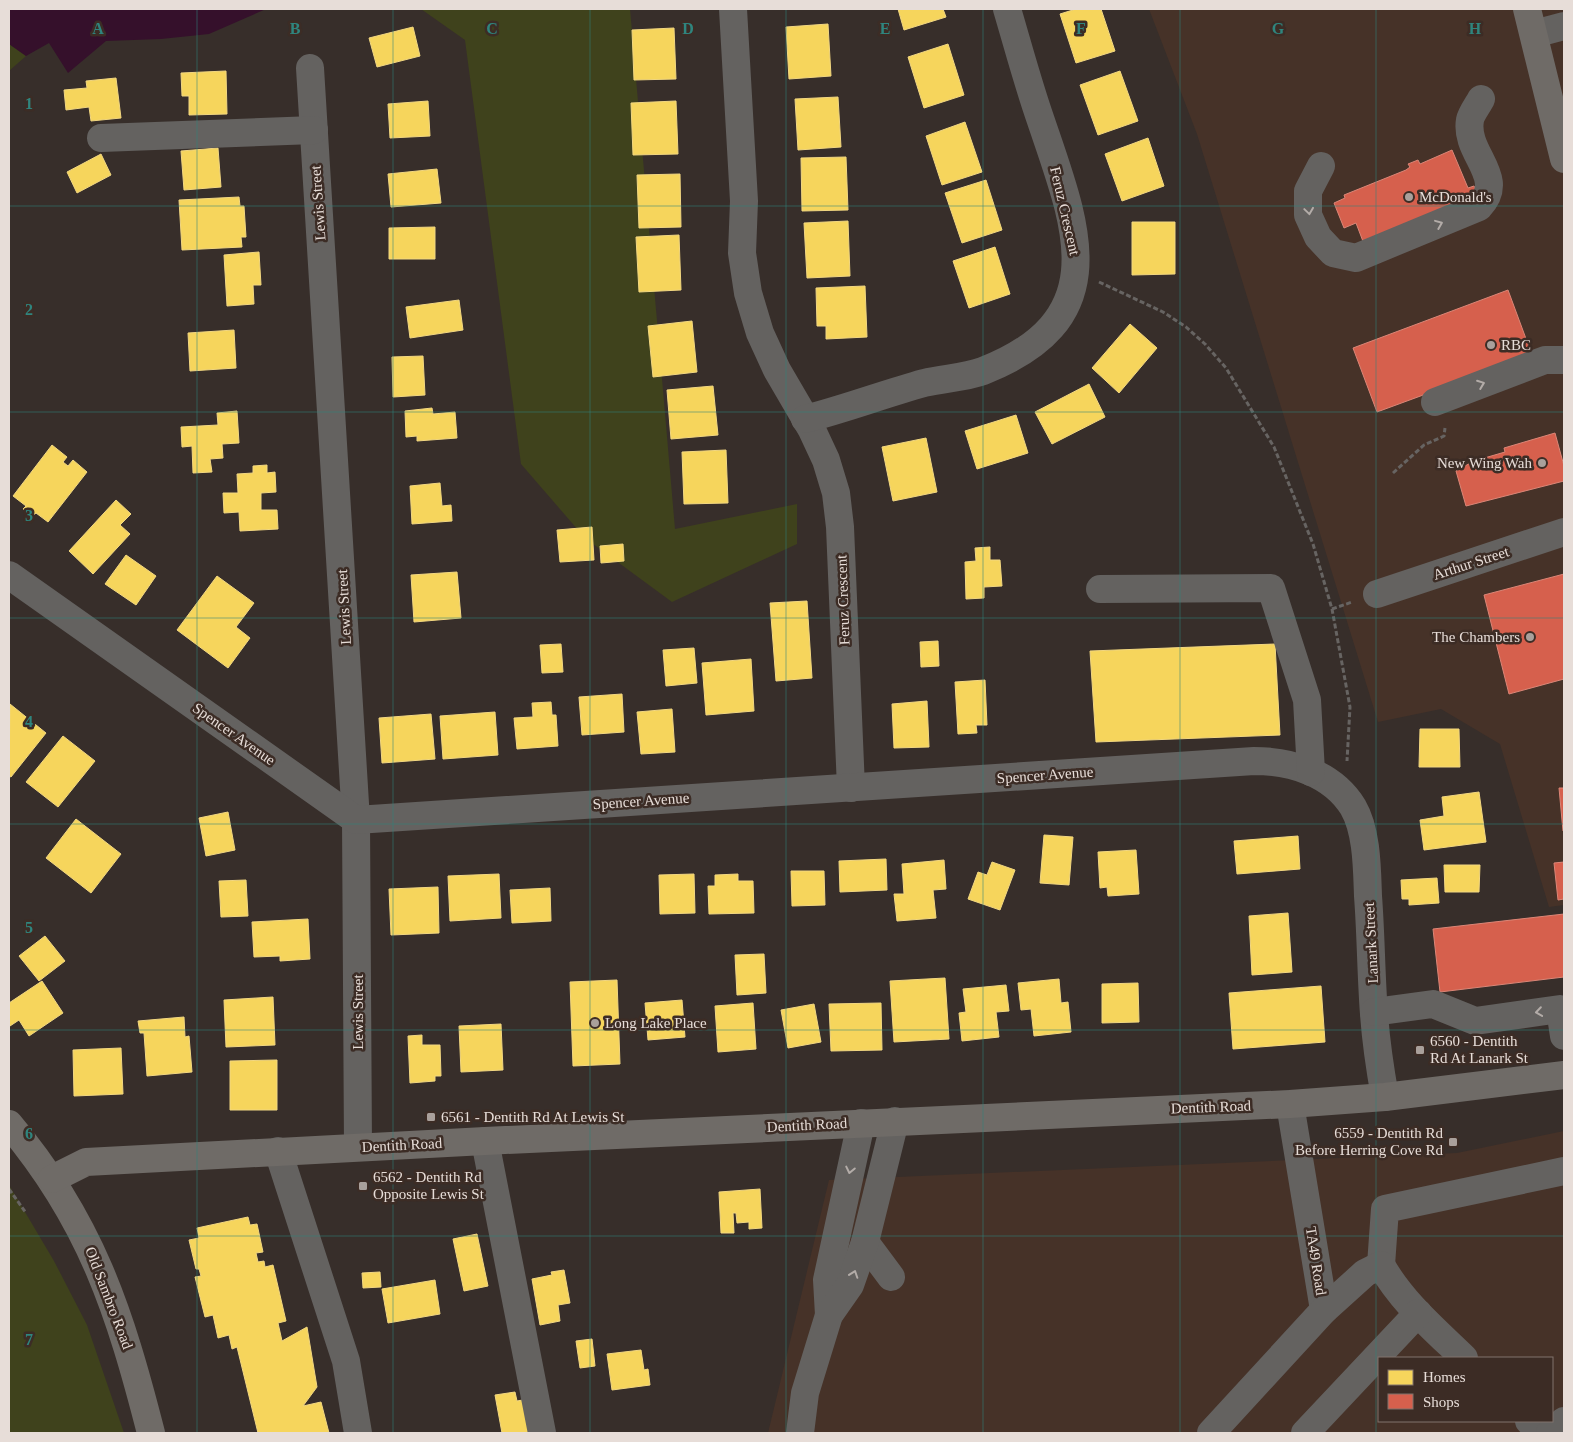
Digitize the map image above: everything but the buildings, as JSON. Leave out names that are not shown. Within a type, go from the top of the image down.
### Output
[{"type":"main road","points":[[1530,22],[1560,120],[1564,159]]},
{"type":"main road","name":"Dentith Road","points":[[52,1179],[86,1162],[895,1121],[1290,1104],[1385,1096],[1564,1075]]},
{"type":"main road","name":"Old Sambro Road","points":[[9,1124],[52,1179],[86,1237],[108,1286],[130,1350],[151,1433]]},
{"type":"street","name":"Feruz Crescent","points":[[733,9],[744,200],[741,246],[745,280],[760,333],[777,370],[820,445],[836,493],[840,527],[851,788]]},
{"type":"street","name":"Feruz Crescent","points":[[805,419],[880,395],[932,381],[982,371],[1026,350],[1044,338],[1063,312],[1073,287],[1076,272],[1075,245],[1063,191],[1007,9]]},
{"type":"street","points":[[1530,22],[1564,26]]},
{"type":"street","name":"Lewis Street","points":[[310,68],[356,820],[358,1147]]},
{"type":"street","points":[[1321,166],[1308,192],[1308,215],[1318,237],[1333,253],[1356,258],[1479,208],[1488,197],[1490,183],[1472,139],[1470,120],[1481,99]]},
{"type":"street","points":[[101,138],[314,130]]},
{"type":"street","points":[[1435,402],[1545,360],[1564,360]]},
{"type":"street","name":"Arthur Street","points":[[1377,594],[1564,532]]},
{"type":"street","name":"Spencer Avenue","points":[[9,575],[356,820],[1254,761],[1283,763],[1311,772],[1342,794]]},
{"type":"street","points":[[1100,589],[1271,588],[1307,700],[1311,772]]},
{"type":"street","name":"Lanark Street","points":[[1342,794],[1353,808],[1366,847],[1374,1012],[1385,1096]]},
{"type":"street","points":[[1374,1012],[1433,1004],[1475,1021],[1560,1009],[1564,1036]]},
{"type":"street","name":"TA49 Road","points":[[1290,1104],[1324,1310]]},
{"type":"street","points":[[800,1433],[804,1393],[829,1315],[850,1285],[865,1242],[895,1121]]},
{"type":"street","points":[[829,1315],[827,1280],[861,1123]]},
{"type":"street","points":[[485,1141],[542,1433]]},
{"type":"street","points":[[278,1151],[346,1361],[358,1433]]},
{"type":"street","points":[[1463,1357],[1392,1285],[1381,1265],[1385,1209],[1564,1171]]},
{"type":"street","points":[[865,1242],[891,1277]]},
{"type":"street","name":"TA49 Road","points":[[1324,1310],[1365,1273],[1381,1265]]},
{"type":"street","points":[[1211,1433],[1324,1310]]},
{"type":"street","points":[[1305,1433],[1418,1313]]},
{"type":"street","points":[[1550,1433],[1564,1421]]},
{"type":"street","points":[[1530,1422],[1542,1433]]},
{"type":"path","points":[[1076,272],[1163,312],[1199,338],[1226,368],[1274,447],[1313,544],[1332,609],[1350,707],[1347,766],[1342,794]]},
{"type":"path","points":[[1393,473],[1424,445],[1444,436],[1445,428]]},
{"type":"path","points":[[9,1189],[26,1213]]},
{"type":"shaded area","points":[[9,9],[266,9],[209,34],[161,39],[106,41],[68,73],[49,43],[26,56],[9,44]]},
{"type":"shaded area","points":[[1149,9],[1564,9],[1564,905],[1549,907],[1500,744],[1441,709],[1378,722],[1197,134]]},
{"type":"shaded area","points":[[1564,1131],[1564,1433],[768,1433],[829,1180],[1457,1153]]},
{"type":"green space","points":[[421,9],[630,9],[675,529],[797,504],[797,544],[672,602],[585,538],[521,464],[465,40]]},
{"type":"green space","points":[[9,44],[26,56],[9,71]]},
{"type":"green space","points":[[9,1185],[54,1261],[87,1325],[124,1433],[9,1433]]},
{"type":"place","name":"McDonald's","points":[[1409,197]]},
{"type":"place","name":"RBC","points":[[1491,345]]},
{"type":"place","name":"New Wing Wah","points":[[1542,463]]},
{"type":"place","name":"The Chambers","points":[[1530,637]]},
{"type":"place","name":"Long Lake Place","points":[[595,1023]]},
{"type":"place","name":"6560 - Dentith Rd At Lanark St","points":[[1420,1050]]},
{"type":"place","name":"6561 - Dentith Rd At Lewis St","points":[[431,1117]]},
{"type":"place","name":"6559 - Dentith Rd Before Herring Cove Rd","points":[[1453,1142]]},
{"type":"place","name":"6562 - Dentith Rd Opposite Lewis St","points":[[363,1186]]}]
